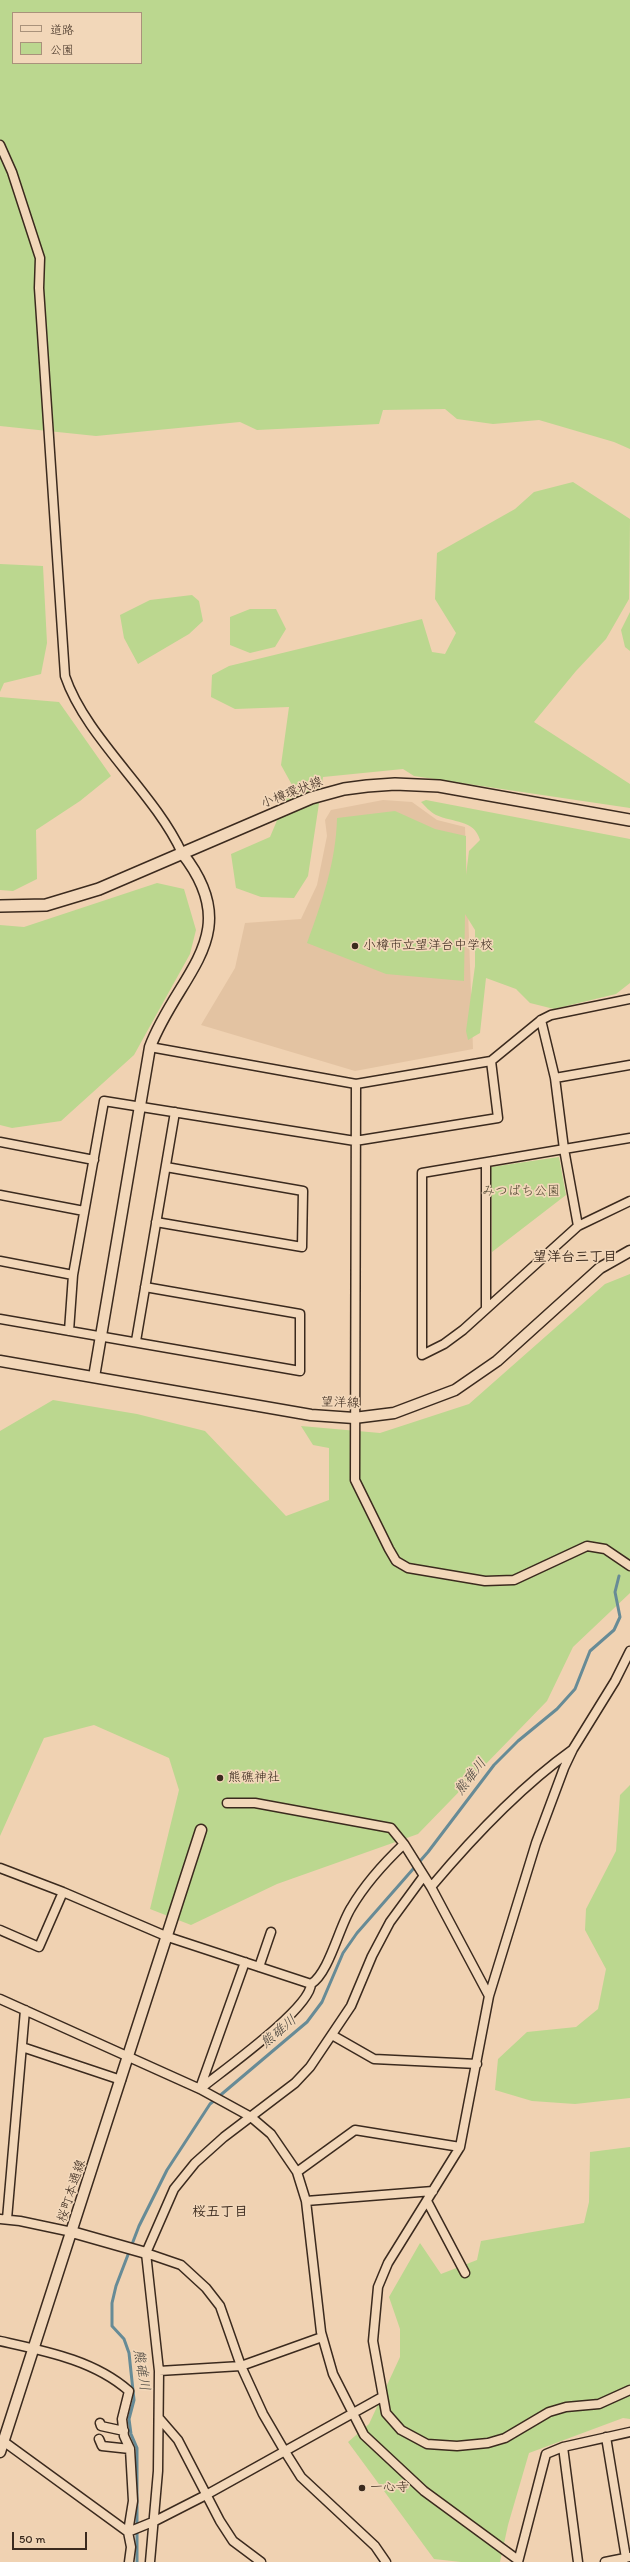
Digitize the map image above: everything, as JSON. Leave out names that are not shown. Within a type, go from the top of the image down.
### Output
[{"type":"main road","name":"小樽環状線","points":[[0,906],[46,905],[64,901],[100,889],[311,798],[344,789],[388,784],[439,786],[630,820]]},
{"type":"street","points":[[0,145],[12,172],[40,258],[40,304],[64,676],[71,695],[138,786],[182,853],[195,869],[204,891],[210,925],[201,957],[160,1022],[150,1048],[94,1377]]},
{"type":"street","points":[[150,1048],[356,1084],[491,1061],[541,1020],[566,1012],[630,999]]},
{"type":"street","points":[[541,1020],[555,1078],[564,1149],[578,1226]]},
{"type":"street","points":[[69,1331],[74,1275],[104,1101],[355,1140],[498,1118],[491,1061]]},
{"type":"street","points":[[555,1078],[630,1065]]},
{"type":"street","points":[[356,1084],[355,1480],[389,1549],[396,1560],[408,1568],[485,1581],[514,1580],[588,1546],[605,1549],[630,1566]]},
{"type":"street","points":[[136,1342],[175,1112]]},
{"type":"street","points":[[630,1138],[422,1173],[422,1355],[444,1344],[463,1330],[578,1226],[630,1201]]},
{"type":"street","points":[[0,1142],[94,1160]]},
{"type":"street","points":[[486,1162],[486,1308]]},
{"type":"street","points":[[156,1222],[302,1247],[303,1191],[166,1167]]},
{"type":"street","points":[[0,1195],[84,1211]]},
{"type":"street","name":"望洋線","points":[[0,1361],[311,1415],[354,1418],[394,1413],[455,1390],[497,1361],[600,1268],[630,1251]]},
{"type":"street","points":[[0,1261],[74,1275]]},
{"type":"street","points":[[0,1319],[300,1371],[300,1314],[145,1287]]},
{"type":"street","points":[[630,1651],[615,1681],[573,1749],[536,1843],[489,1996],[460,2147],[395,2250],[378,2287],[373,2341],[386,2413],[401,2430],[427,2444],[457,2446],[488,2443],[505,2438],[549,2412],[566,2407],[598,2404],[630,2390]]},
{"type":"street","points":[[431,1887],[517,1794],[573,1749]]},
{"type":"street","points":[[226,1803],[255,1804],[391,1828],[404,1844],[421,1874],[431,1887],[489,1996]]},
{"type":"street","name":"桜町本通線","points":[[0,2452],[32,2348],[72,2232],[128,2056],[168,1937],[201,1830]]},
{"type":"street","points":[[200,2089],[292,2015],[307,1998],[311,1984],[321,1975],[351,1906],[381,1865],[404,1844]]},
{"type":"street","points":[[0,1868],[63,1892],[168,1937],[311,1984]]},
{"type":"street","points":[[150,2562],[155,2521],[160,2371],[141,2252],[174,2189],[207,2150],[295,2083],[332,2035],[351,2006],[372,1956],[390,1922],[421,1874]]},
{"type":"street","points":[[0,1930],[39,1947],[63,1892]]},
{"type":"street","points":[[259,1967],[271,1932]]},
{"type":"street","points":[[200,2089],[245,1962]]},
{"type":"street","points":[[0,1999],[200,2089],[251,2117],[271,2134],[297,2172],[306,2200],[322,2337],[333,2374],[364,2435],[424,2491],[518,2561],[546,2454],[562,2447],[630,2432]]},
{"type":"street","points":[[25,2010],[3,2219],[72,2232],[141,2252],[182,2266],[206,2288],[220,2306],[241,2366],[262,2414],[301,2477],[375,2546],[386,2562]]},
{"type":"street","points":[[332,2035],[374,2059],[477,2064]]},
{"type":"street","points":[[22,2047],[121,2080]]},
{"type":"street","points":[[297,2172],[355,2130],[460,2147]]},
{"type":"street","points":[[306,2200],[434,2190]]},
{"type":"street","points":[[427,2201],[465,2273]]},
{"type":"street","points":[[160,2371],[241,2366],[322,2337]]},
{"type":"street","points":[[0,2341],[32,2348],[95,2369],[119,2382],[129,2391],[122,2419],[130,2449],[133,2501],[129,2562]]},
{"type":"street","points":[[130,2531],[155,2521],[206,2495],[284,2450],[354,2414],[382,2397]]},
{"type":"street","points":[[159,2418],[178,2440],[206,2495],[233,2541],[261,2562]]},
{"type":"street","points":[[100,2423],[101,2426],[124,2431]]},
{"type":"street","points":[[605,2562],[628,2557],[606,2437]]},
{"type":"street","points":[[99,2440],[102,2446],[130,2449]]},
{"type":"street","points":[[2,2442],[130,2531]]},
{"type":"street","points":[[562,2447],[578,2562]]},
{"type":"shaded area","name":"小樽市立望洋台中学校","points":[[383,800],[412,802],[437,820],[465,827],[473,1049],[355,1071],[201,1025],[235,968],[245,923],[301,919],[317,885],[327,836],[325,820],[331,810]]},
{"type":"green space","points":[[0,0],[630,0],[630,449],[614,442],[539,420],[493,424],[457,419],[445,409],[383,410],[379,424],[257,430],[240,422],[96,436],[0,426]]},
{"type":"green space","points":[[573,482],[630,519],[629,599],[606,639],[576,671],[534,722],[630,784],[630,808],[414,776],[403,769],[323,777],[308,876],[294,898],[261,897],[236,888],[231,854],[270,837],[292,785],[281,765],[289,707],[235,709],[211,697],[212,675],[229,666],[422,619],[432,652],[445,654],[456,633],[435,599],[437,553],[515,509],[534,492]]},
{"type":"green space","points":[[0,564],[43,566],[47,643],[41,674],[4,683],[0,692]]},
{"type":"green space","points":[[192,595],[199,601],[203,621],[189,634],[138,664],[124,638],[120,615],[150,600]]},
{"type":"green space","points":[[250,609],[276,609],[286,629],[275,647],[250,653],[230,645],[230,617]]},
{"type":"green space","points":[[630,612],[630,651],[625,647],[621,630]]},
{"type":"green space","points":[[0,697],[59,702],[111,776],[80,801],[36,830],[37,879],[13,891],[0,890]]},
{"type":"green space","points":[[426,800],[630,839],[630,983],[616,994],[554,1009],[530,1003],[516,989],[486,978],[480,1033],[468,1040],[466,1031],[475,966],[475,930],[465,914],[464,981],[386,974],[307,943],[323,897],[331,866],[337,818],[395,811],[435,829],[466,836],[466,875],[469,851],[480,840],[477,833],[468,825],[434,814],[421,802]]},
{"type":"green space","points":[[157,883],[184,889],[196,930],[190,954],[134,1055],[61,1121],[12,1128],[0,1125],[0,925],[24,927]]},
{"type":"green space","name":"みつばち公園","points":[[559,1157],[566,1195],[492,1252],[491,1167]]},
{"type":"green space","points":[[630,1274],[630,1593],[573,1647],[547,1701],[418,1834],[277,1884],[191,1925],[150,1909],[179,1790],[169,1758],[94,1725],[44,1738],[0,1836],[0,1431],[53,1400],[137,1414],[205,1431],[286,1516],[329,1500],[329,1448],[313,1445],[301,1426],[380,1433],[469,1404],[605,1284]]},
{"type":"green space","points":[[630,1785],[630,2098],[575,2104],[532,2101],[495,2090],[498,2059],[527,2032],[576,2027],[598,2009],[606,1969],[585,1930],[586,1909],[616,1851],[620,1795]]},
{"type":"green space","points":[[630,2147],[630,2419],[623,2418],[529,2453],[508,2525],[500,2562],[461,2562],[434,2559],[348,2442],[369,2424],[400,2357],[400,2329],[389,2297],[420,2243],[441,2274],[477,2260],[481,2241],[584,2223],[589,2202],[590,2152]]},
{"type":"waterway","name":"熊碓川","points":[[137,2562],[137,2448],[131,2434],[129,2419],[134,2400],[129,2353],[124,2339],[112,2326],[112,2303],[116,2286],[139,2226],[167,2170],[210,2104],[307,2022],[322,2002],[343,1953],[357,1933],[428,1852],[494,1765],[518,1741],[557,1709],[575,1689],[590,1651],[614,1630],[620,1617],[615,1592],[619,1576]]},
{"type":"place","name":"小樽市立望洋台中学校","points":[[355,946]]},
{"type":"place","name":"熊礁神社","points":[[220,1778]]},
{"type":"place","name":"一心寺","points":[[362,2488]]},
{"type":"district","name":"望洋台三丁目","points":[[575,1257]]},
{"type":"district","name":"桜五丁目","points":[[220,2212]]}]
